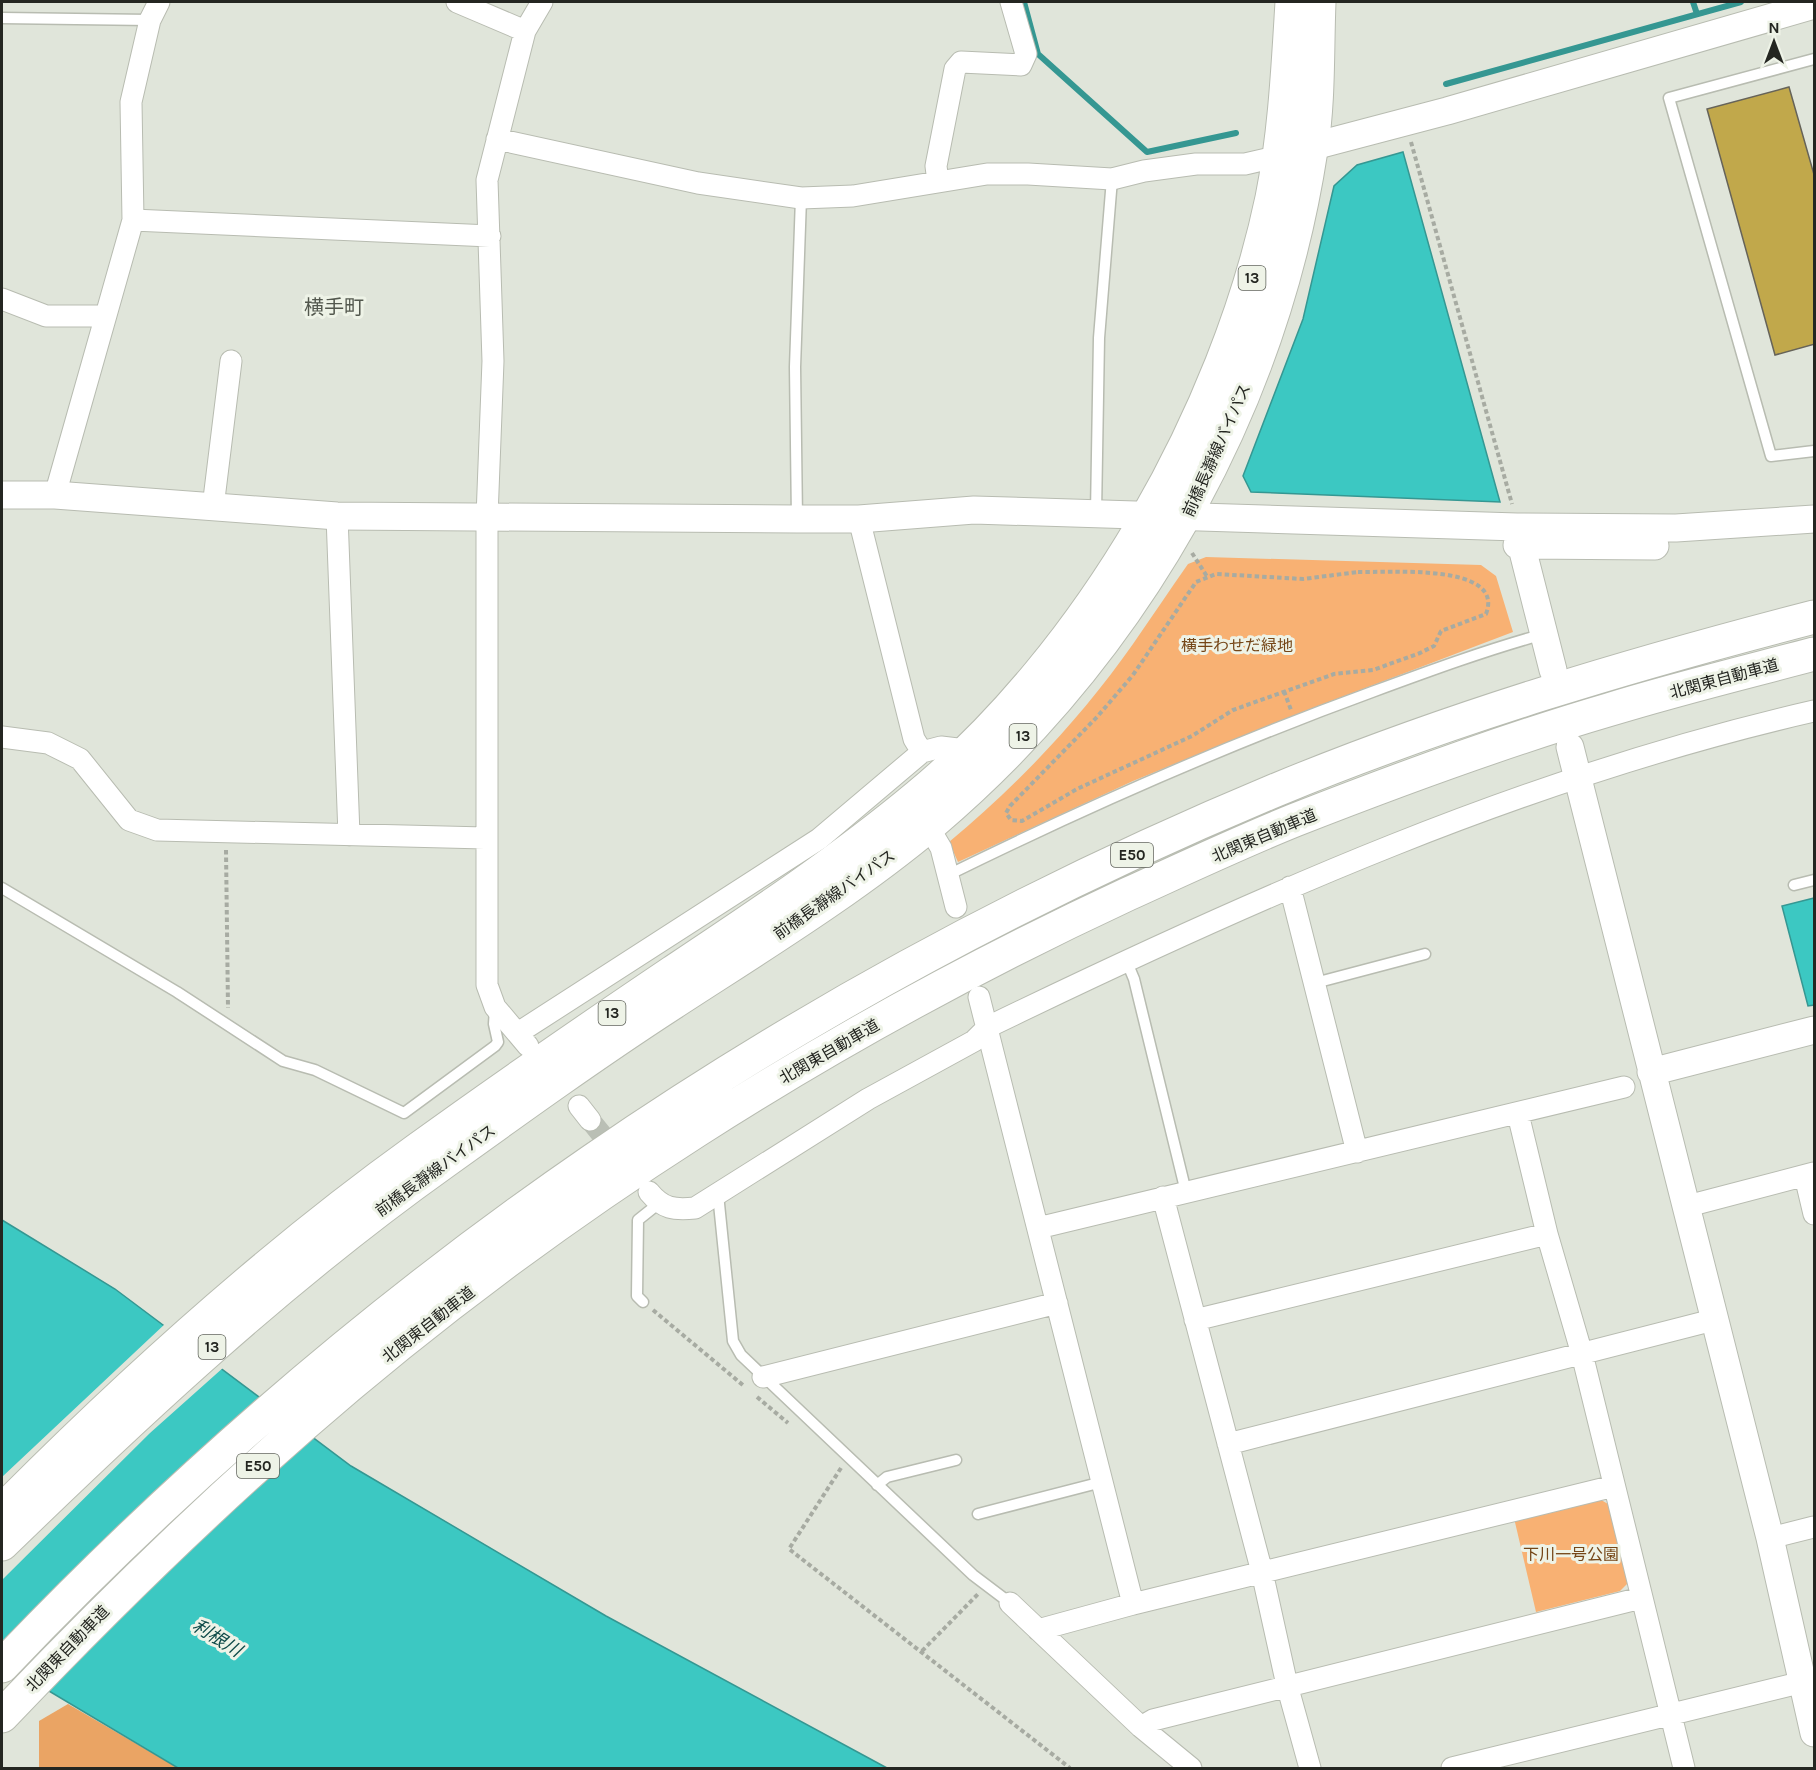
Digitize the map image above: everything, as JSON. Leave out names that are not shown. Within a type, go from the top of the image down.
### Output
[{"type":"main road","name":"前橋長瀞線バイパス","points":[[2,1544],[122,1428],[222,1339],[332,1248],[426,1159],[812,879],[921,794],[1025,689],[1066,638],[1118,564],[1143,523],[1193,428],[1241,312],[1267,219],[1280,156],[1292,2]]},
{"type":"main road","name":"前橋長瀞線バイパス","points":[[2,1511],[102,1410],[318,1226],[627,1033],[830,900],[928,826],[993,769],[1100,648],[1184,533],[1246,385],[1275,305],[1297,225],[1312,146],[1319,2]]},
{"type":"main road","name":"E50","points":[[2,1666],[79,1586],[213,1458],[398,1302],[507,1219],[628,1134],[829,1010],[930,954],[1086,876],[1278,790],[1480,715],[1714,643],[1815,617]]},
{"type":"main road","name":"北関東自動車道","points":[[2,1716],[93,1621],[205,1513],[306,1423],[417,1331],[537,1240],[741,1102],[848,1039],[1048,932],[1290,822],[1494,747],[1608,709],[1815,654]]},
{"type":"street","points":[[457,2],[525,31]]},
{"type":"street","points":[[542,2],[525,31],[487,180],[492,361],[487,517],[485,838],[487,985],[495,1007],[523,1040],[819,839],[922,752],[941,747],[966,750]]},
{"type":"street","points":[[938,182],[936,166],[955,69],[961,62],[1022,65],[1026,54],[1011,2]]},
{"type":"street","points":[[496,140],[698,183],[801,198],[853,196],[997,174],[1112,179],[1144,171],[1196,164],[1245,164],[1280,156],[1459,108],[1815,5]]},
{"type":"street","points":[[55,495],[133,220],[131,102],[154,11]]},
{"type":"street","points":[[133,220],[490,236]]},
{"type":"street","points":[[2,299],[46,316],[105,316]]},
{"type":"street","points":[[213,507],[231,361]]},
{"type":"street","points":[[2,495],[55,495],[337,516],[859,519],[974,510],[1096,513],[1184,533],[1676,528],[1815,519]]},
{"type":"street","points":[[337,516],[349,835]]},
{"type":"street","points":[[859,519],[943,526],[1143,523]]},
{"type":"street","points":[[859,519],[914,740],[922,752]]},
{"type":"street","points":[[1517,529],[1663,546],[1815,533]]},
{"type":"street","points":[[1517,529],[1552,670]]},
{"type":"street","points":[[653,1198],[672,1210],[696,1208],[868,1099],[974,1041],[988,1027],[1126,960],[1290,887],[1407,839],[1579,778],[1815,711]]},
{"type":"street","points":[[2,737],[48,743],[80,759],[129,820],[157,830],[485,838]]},
{"type":"street","points":[[1570,747],[1684,1208],[1770,1538],[1815,1733]]},
{"type":"street","points":[[928,826],[941,848],[956,907]]},
{"type":"street","points":[[1290,887],[1357,1152]]},
{"type":"street","points":[[979,997],[1133,1604]]},
{"type":"street","points":[[1651,1072],[1815,1030]]},
{"type":"street","points":[[1038,1228],[1624,1087]]},
{"type":"street","points":[[1518,1114],[1547,1234],[1582,1354],[1684,1768]]},
{"type":"street","points":[[1684,1208],[1810,1174],[1815,1214]]},
{"type":"street","points":[[1163,1197],[1262,1572],[1287,1685],[1310,1768]]},
{"type":"street","points":[[1195,1320],[1547,1234]]},
{"type":"street","points":[[763,1377],[1057,1303]]},
{"type":"street","points":[[1228,1444],[1713,1320]]},
{"type":"street","points":[[1038,1630],[1133,1604],[1614,1486]]},
{"type":"street","points":[[1770,1538],[1815,1527]]},
{"type":"street","points":[[1142,1727],[1153,1719],[1641,1598]]},
{"type":"street","points":[[1010,1603],[1142,1727],[1191,1768]]},
{"type":"street","points":[[1452,1768],[1803,1682]]},
{"type":"lane","points":[[2,18],[154,11]]},
{"type":"lane","points":[[1815,59],[1669,98],[1772,456],[1815,451]]},
{"type":"lane","points":[[1096,513],[1099,338],[1112,179]]},
{"type":"lane","points":[[797,519],[795,367],[801,198]]},
{"type":"lane","points":[[948,875],[1150,780],[1295,720],[1434,669],[1544,634]]},
{"type":"lane","points":[[1794,885],[1815,880]]},
{"type":"lane","points":[[2,888],[177,992],[283,1061],[315,1070],[404,1113],[495,1046],[498,1042],[494,1024],[495,1007]]},
{"type":"lane","points":[[1315,983],[1425,954]]},
{"type":"lane","points":[[1126,960],[1134,979],[1186,1192]]},
{"type":"lane","points":[[718,1194],[733,1341],[741,1355],[877,1485],[1010,1603]]},
{"type":"lane","points":[[643,1302],[637,1296],[638,1220],[653,1198]]},
{"type":"lane","points":[[877,1485],[887,1477],[956,1460]]},
{"type":"lane","points":[[978,1514],[1102,1482]]},
{"type":"path","points":[[1411,141],[1517,529]]},
{"type":"path","points":[[1184,533],[1208,578]]},
{"type":"path","points":[[1358,572],[1451,574],[1476,582],[1485,593],[1489,606],[1486,614],[1441,631],[1434,646],[1420,653],[1372,670],[1334,674],[1233,710],[1192,736],[1077,789],[1022,821],[1011,820],[1006,813],[1010,806],[1097,717],[1133,675],[1196,582],[1208,578],[1216,574],[1303,579],[1358,572]]},
{"type":"path","points":[[226,832],[228,1025]]},
{"type":"path","points":[[841,1467],[789,1549],[1070,1768]]},
{"type":"path","points":[[922,1651],[987,1585]]},
{"type":"green space","name":"横手わせだ緑地","points":[[1206,557],[1481,565],[1496,576],[1513,632],[1305,711],[1133,781],[958,862],[949,842],[1024,774],[1070,724],[1133,644],[1188,564]]},
{"type":"green space","name":"下川一号公園","points":[[1596,1497],[1608,1504],[1628,1583],[1620,1591],[1536,1612],[1514,1518]]},
{"type":"shaded area","points":[[68,1704],[178,1768],[39,1768],[39,1721]]},
{"type":"water","points":[[1403,152],[1500,502],[1251,492],[1243,476],[1303,319],[1334,186],[1357,165]]},
{"type":"water","points":[[1814,898],[1814,1005],[1808,1006],[1782,906]]},
{"type":"water","name":"利根川","points":[[2,1220],[115,1289],[351,1466],[606,1616],[887,1768],[178,1768],[2,1663]]},
{"type":"pier","points":[[166,1323],[224,1367],[150,1433],[2,1580],[2,1477]]},
{"type":"building","points":[[1789,87],[1815,178],[1815,344],[1775,355],[1707,109]]},
{"type":"waterway","points":[[1024,2],[1038,54],[1147,152],[1236,133]]},
{"type":"waterway","points":[[1693,2],[1697,14]]},
{"type":"waterway","points":[[1446,84],[1741,2]]},
{"type":"tunnel","points":[[590,1120],[620,1157]]},
{"type":"district","name":"横手町","points":[[334,307]]}]
